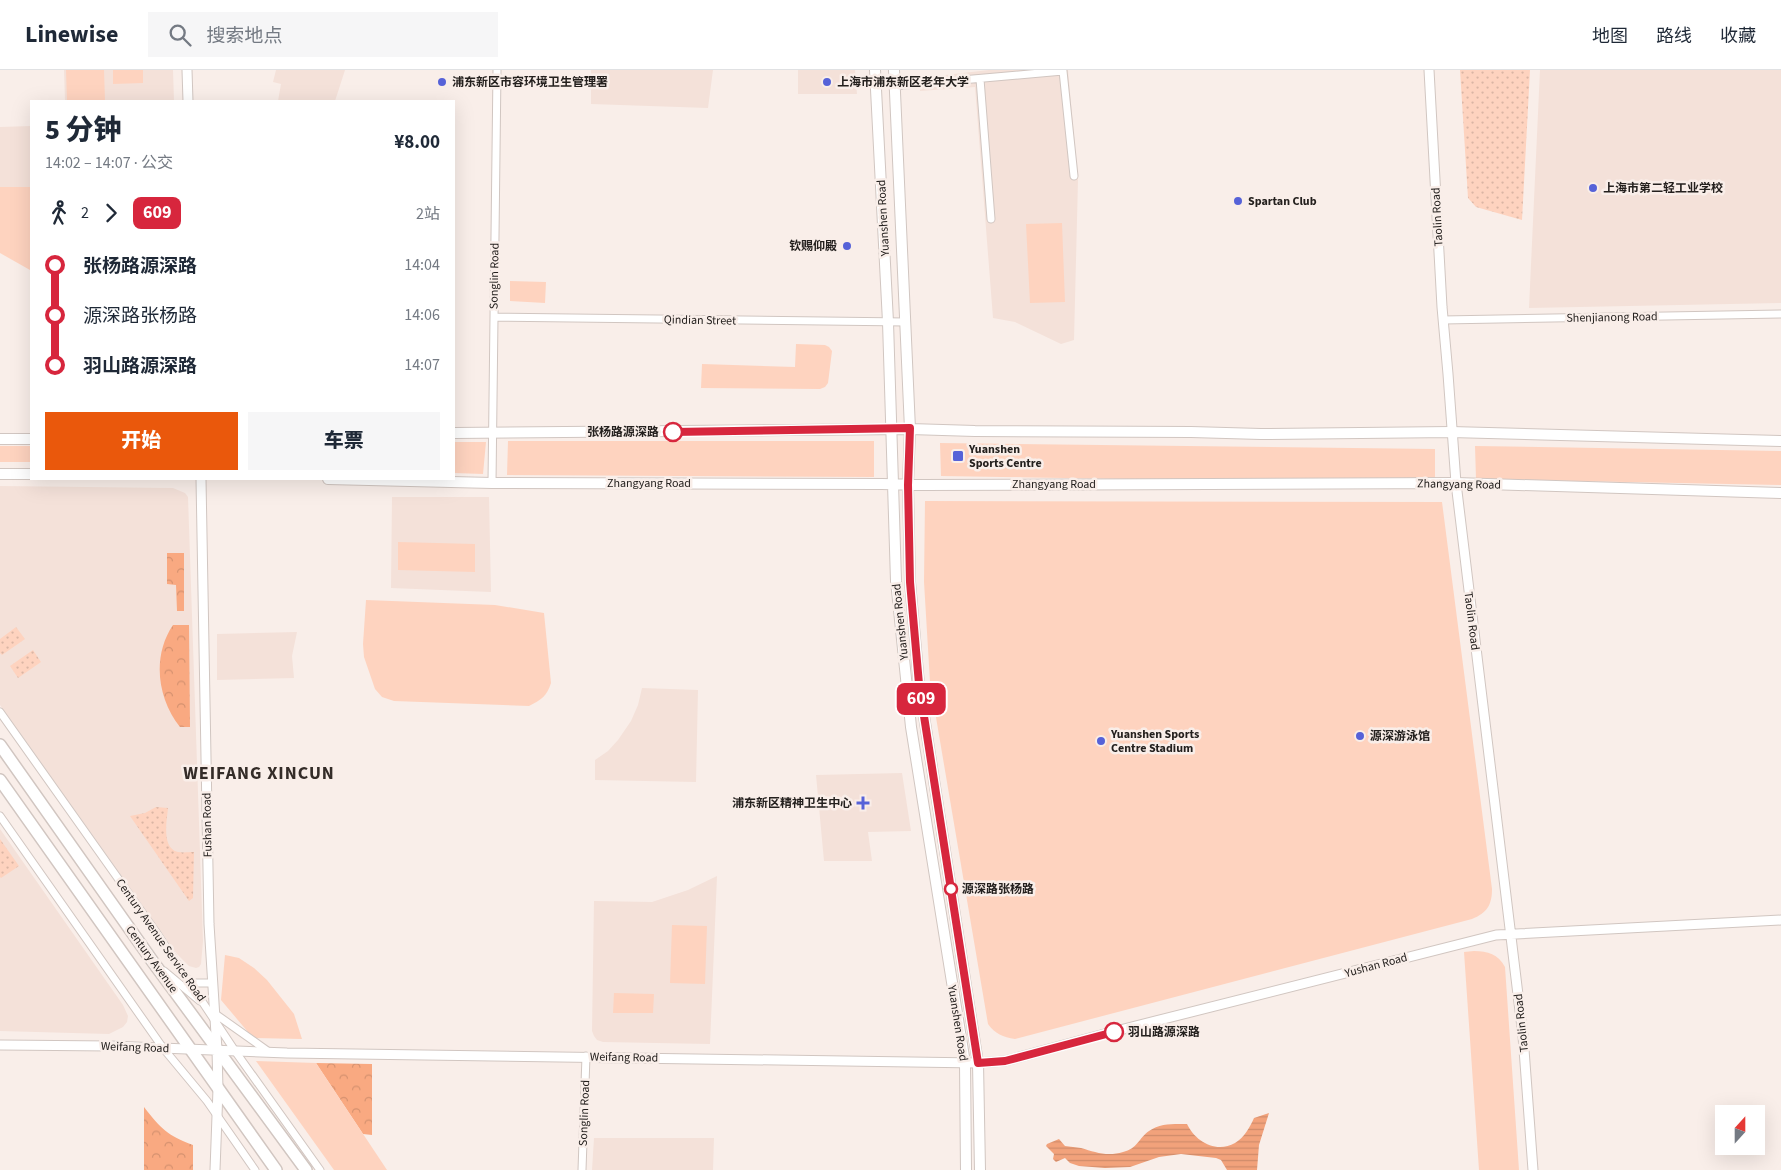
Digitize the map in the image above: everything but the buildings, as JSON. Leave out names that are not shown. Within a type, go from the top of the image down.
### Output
[{"type":"main road","name":"Yuanshen Road","points":[[875,70],[888,322],[896,581],[910,727],[965,1063],[966,1170]]},
{"type":"main road","name":"Yuanshen Road","points":[[894,70],[910,428],[908,485],[910,582],[919,684],[978,1063],[980,1170]]},
{"type":"main road","points":[[455,433],[910,428],[975,431],[1261,434],[1452,432],[1781,441]]},
{"type":"main road","points":[[0,439],[30,439]]},
{"type":"main road","points":[[0,474],[30,474]]},
{"type":"main road","name":"Zhangyang Road","points":[[369,480],[492,483],[908,485],[1456,483],[1781,493]]},
{"type":"main road","name":"Century Avenue","points":[[0,745],[153,962],[200,1024],[217,1050],[255,1098],[306,1170]]},
{"type":"main road","name":"Century Avenue","points":[[0,780],[276,1170]]},
{"type":"street","points":[[188,70],[188,100]]},
{"type":"street","name":"Songlin Road","points":[[492,483],[497,70]]},
{"type":"street","name":"Taolin Road","points":[[1430,70],[1443,320],[1456,483],[1523,1036],[1532,1170]]},
{"type":"street","points":[[894,86],[1063,71],[1074,176]]},
{"type":"street","points":[[980,79],[991,219]]},
{"type":"street","name":"Shenjianong Road","points":[[1443,320],[1781,314]]},
{"type":"street","name":"Qindian Street","points":[[494,317],[906,322]]},
{"type":"street","name":"Fushan Road","points":[[201,480],[208,915],[212,1013],[217,1050],[218,1089],[214,1170]]},
{"type":"street","name":"Century Avenue Service Road","points":[[0,712],[320,1170]]},
{"type":"street","points":[[0,816],[163,1048],[217,1116],[255,1170]]},
{"type":"street","name":"Yushan Road","points":[[978,1063],[1005,1061],[1482,938],[1511,934],[1781,920]]},
{"type":"street","points":[[153,962],[212,1013],[269,1052]]},
{"type":"street","points":[[191,983],[212,983]]},
{"type":"street","name":"Weifang Road","points":[[0,1045],[269,1052],[978,1063]]},
{"type":"street","name":"Songlin Road","points":[[582,1170],[586,1056]]},
{"type":"shaded area","points":[[64,70],[173,70],[174,100],[65,100]]},
{"type":"shaded area","points":[[66,70],[104,70],[105,100],[67,100]]},
{"type":"shaded area","points":[[113,70],[143,70],[143,83],[113,84]]},
{"type":"shaded area","points":[[276,70],[345,70],[335,100],[278,100],[281,84],[273,82]]},
{"type":"shaded area","points":[[591,70],[713,70],[708,108],[591,104]]},
{"type":"shaded area","name":"上海市浦东新区老年大学","points":[[798,70],[855,70],[857,94],[798,94]]},
{"type":"shaded area","points":[[989,70],[1068,70],[1078,180],[1074,340],[1061,344],[1015,322],[993,318],[975,87],[920,91],[919,78]]},
{"type":"shaded area","points":[[1460,70],[1530,70],[1522,220],[1476,207],[1468,198]]},
{"type":"shaded area","points":[[1540,70],[1781,70],[1781,303],[1529,308]]},
{"type":"shaded area","points":[[30,126],[30,187],[0,187],[0,127]]},
{"type":"shaded area","points":[[0,187],[30,187],[30,270],[0,253]]},
{"type":"shaded area","points":[[1062,223],[1065,302],[1030,303],[1026,224]]},
{"type":"shaded area","points":[[510,281],[546,282],[545,303],[510,301]]},
{"type":"shaded area","points":[[796,344],[825,345],[832,351],[828,383],[825,387],[820,389],[701,388],[702,364],[795,367]]},
{"type":"shaded area","points":[[508,441],[874,441],[874,477],[507,475]]},
{"type":"shaded area","points":[[455,442],[486,442],[483,474],[455,473]]},
{"type":"shaded area","points":[[940,443],[1435,449],[1435,484],[941,476]]},
{"type":"shaded area","points":[[0,446],[30,446],[30,462],[0,462]]},
{"type":"shaded area","points":[[1475,446],[1781,451],[1781,485],[1476,479]]},
{"type":"shaded area","points":[[0,486],[173,488],[185,493],[188,497],[203,941],[201,964],[199,967],[189,966],[177,954],[0,705]]},
{"type":"shaded area","points":[[392,497],[489,497],[491,592],[391,588]]},
{"type":"shaded area","name":"Yuanshen Sports Centre","points":[[925,501],[1442,502],[1492,889],[1488,908],[1472,919],[1015,1039],[996,1033],[988,1024],[930,682],[924,582]]},
{"type":"shaded area","points":[[398,542],[475,544],[475,572],[398,570]]},
{"type":"shaded area","points":[[366,600],[495,605],[544,613],[551,683],[548,691],[540,700],[529,706],[394,701],[382,697],[375,689],[364,657]]},
{"type":"shaded area","points":[[16,627],[25,639],[2,655],[0,653],[0,639]]},
{"type":"shaded area","points":[[297,632],[292,656],[294,678],[217,680],[217,634]]},
{"type":"shaded area","points":[[33,650],[41,662],[18,678],[10,666]]},
{"type":"shaded area","points":[[642,688],[698,690],[696,782],[595,780],[595,760],[608,751],[631,721],[638,705]]},
{"type":"shaded area","name":"浦东新区精神卫生中心","points":[[902,773],[911,831],[868,832],[872,861],[824,861],[816,775]]},
{"type":"shaded area","points":[[156,807],[168,808],[166,833],[169,845],[178,852],[194,852],[193,898],[189,901],[130,816],[145,813]]},
{"type":"shaded area","points":[[0,829],[123,1005],[128,1016],[127,1022],[123,1027],[109,1034],[0,1031]]},
{"type":"shaded area","points":[[0,839],[19,866],[1,878],[0,877]]},
{"type":"shaded area","points":[[717,876],[710,1044],[603,1042],[597,1040],[592,1031],[594,901],[652,902],[688,890]]},
{"type":"shaded area","points":[[672,925],[707,926],[705,984],[670,983]]},
{"type":"shaded area","points":[[1474,951],[1492,954],[1505,967],[1519,1170],[1479,1170],[1464,952]]},
{"type":"shaded area","points":[[225,955],[239,958],[267,980],[294,1014],[302,1039],[253,1038],[221,1000]]},
{"type":"shaded area","points":[[614,993],[654,994],[653,1013],[613,1013]]},
{"type":"shaded area","points":[[256,1061],[316,1063],[387,1170],[334,1170]]},
{"type":"shaded area","points":[[1269,1113],[1259,1145],[1257,1170],[1227,1170],[1221,1160],[1216,1158],[1181,1154],[1159,1157],[1130,1167],[1079,1166],[1070,1163],[1065,1158],[1056,1162],[1053,1159],[1054,1154],[1046,1146],[1059,1139],[1065,1146],[1112,1154],[1128,1151],[1153,1128],[1162,1125],[1187,1124],[1195,1136],[1207,1144],[1221,1147],[1228,1146],[1241,1138],[1249,1129],[1254,1118]]},
{"type":"shaded area","points":[[594,1138],[714,1138],[713,1170],[592,1170]]},
{"type":"green space","points":[[167,553],[184,553],[184,611],[177,611],[176,585],[167,584]]},
{"type":"green space","points":[[173,625],[189,625],[190,727],[180,727],[172,716],[162,690],[160,663],[162,650],[166,637]]},
{"type":"green space","points":[[316,1063],[372,1064],[372,1135],[363,1134]]},
{"type":"green space","points":[[144,1107],[165,1130],[193,1145],[193,1170],[144,1170]]},
{"type":"bus line","name":"609","points":[[673,432],[910,428],[908,485],[910,582],[919,684],[978,1063],[1005,1061],[1114,1032]]},
{"type":"place","name":"浦东新区市容环境卫生管理署","points":[[442,82]]},
{"type":"place","name":"上海市浦东新区老年大学","points":[[827,82]]},
{"type":"place","name":"上海市第二轻工业学校","points":[[1593,188]]},
{"type":"place","name":"Spartan Club","points":[[1238,201]]},
{"type":"place","name":"钦赐仰殿","points":[[847,246]]},
{"type":"place","name":"张杨路源深路","points":[[673,432]]},
{"type":"place","name":"Yuanshen Sports Centre","points":[[958,456]]},
{"type":"place","name":"源深游泳馆","points":[[1360,736]]},
{"type":"place","name":"Yuanshen Sports Centre Stadium","points":[[1101,741]]},
{"type":"place","name":"浦东新区精神卫生中心","points":[[863,803]]},
{"type":"place","name":"源深路张杨路","points":[[951,889]]},
{"type":"place","name":"羽山路源深路","points":[[1114,1032]]},
{"type":"district","name":"WEIFANG XINCUN","points":[[259,773]]}]
